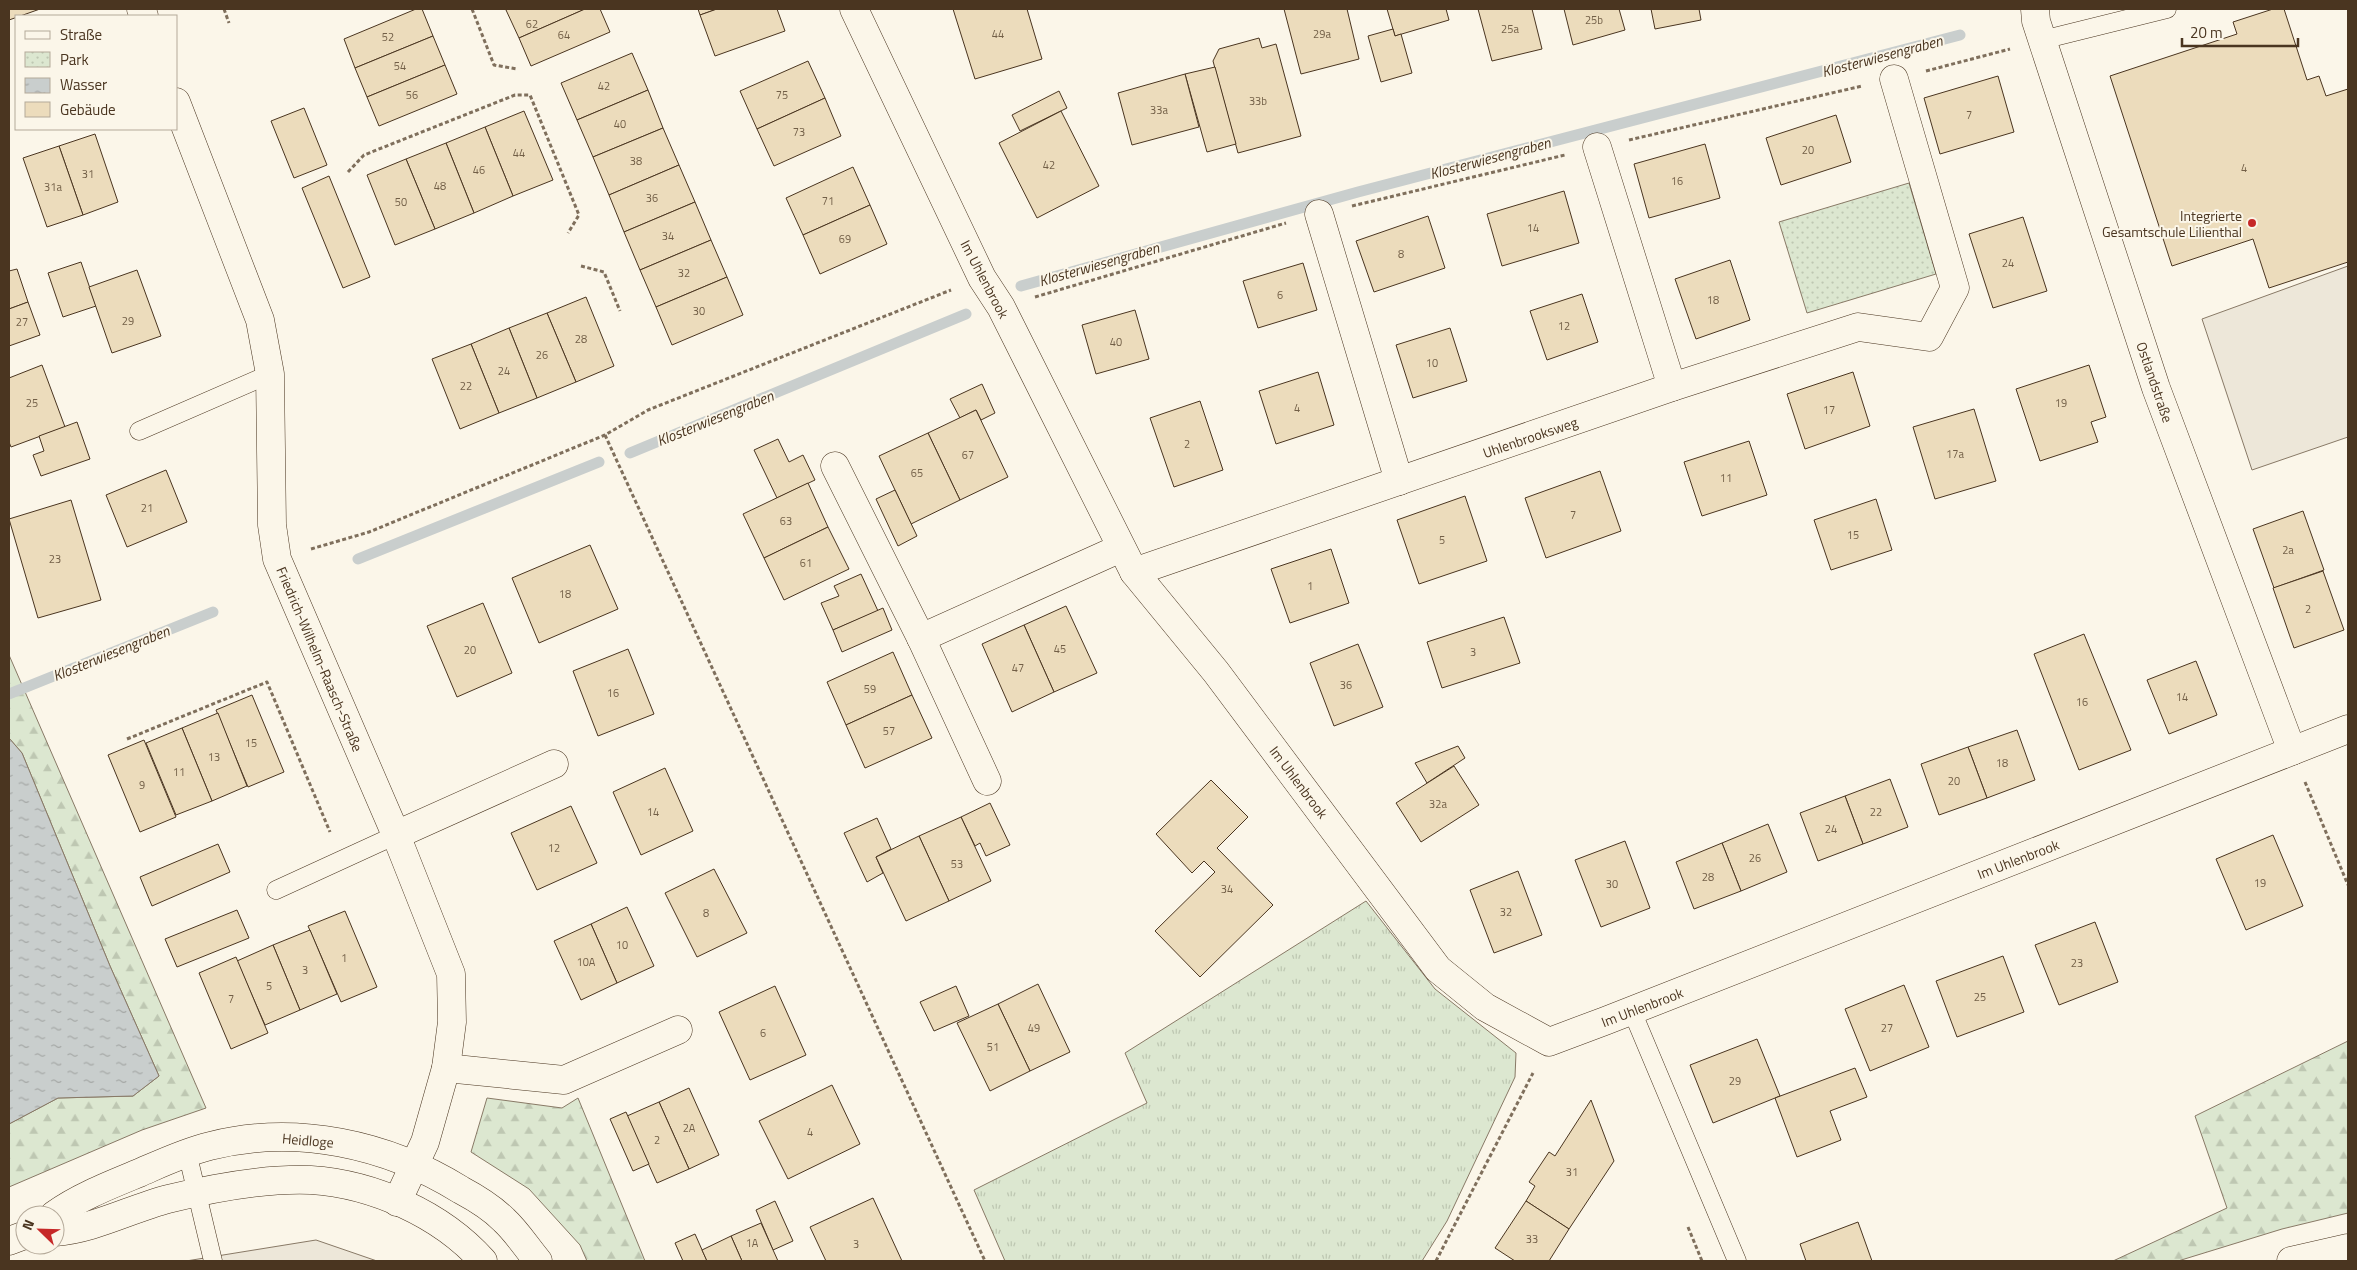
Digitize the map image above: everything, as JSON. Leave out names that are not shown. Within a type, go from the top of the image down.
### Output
[{"type":"street","name":"Im Uhlenbrook","points":[[854,9],[982,278],[1001,307],[1134,572],[1216,672],[1438,969],[1485,1007],[1549,1042],[2348,729]]},
{"type":"street","name":"Ostlandstraße","points":[[2035,9],[2036,21],[2042,40],[2156,388],[2292,751]]},
{"type":"street","name":"Uhlenbrooksweg","points":[[1134,572],[1672,387],[1858,327],[1929,337],[1955,288],[1894,79]]},
{"type":"street","name":"Friedrich-Wilhelm-Raasch-Straße","points":[[178,107],[260,320],[270,374],[272,525],[277,559],[396,836],[451,974],[452,1022],[446,1068],[425,1142],[397,1202]]},
{"type":"street","points":[[1597,147],[1672,387]]},
{"type":"street","points":[[1319,214],[1399,481]]},
{"type":"street","points":[[835,466],[921,638],[987,781]]},
{"type":"street","points":[[921,638],[1121,548]]},
{"type":"street","points":[[396,836],[554,764]]},
{"type":"street","points":[[446,1068],[564,1080],[678,1030]]},
{"type":"street","name":"Heidloge","points":[[65,1208],[123,1179],[187,1152],[242,1140],[275,1137],[310,1138],[375,1150],[414,1165],[461,1189],[504,1220],[538,1261]]},
{"type":"street","points":[[65,1231],[77,1230],[141,1208],[197,1193],[256,1183],[310,1180],[358,1188],[397,1202],[431,1219],[483,1261]]},
{"type":"street","points":[[2296,1261],[2348,1248]]},
{"type":"lane","points":[[2042,40],[2167,9]]},
{"type":"lane","points":[[139,431],[270,374]]},
{"type":"lane","points":[[276,890],[396,836]]},
{"type":"lane","points":[[1632,1010],[1737,1261]]},
{"type":"lane","points":[[187,1152],[213,1261]]},
{"type":"path","points":[[224,9],[229,23]]},
{"type":"path","points":[[472,9],[494,65],[517,69]]},
{"type":"path","points":[[1001,307],[1319,214],[1597,147],[1894,79],[2042,40]]},
{"type":"path","points":[[348,172],[364,156],[393,143],[515,95],[530,95],[579,215],[568,233]]},
{"type":"path","points":[[581,266],[604,272],[620,311]]},
{"type":"path","points":[[277,559],[369,532],[605,435],[648,410],[982,278]]},
{"type":"path","points":[[605,435],[985,1261]]},
{"type":"path","points":[[127,739],[268,682],[342,860]]},
{"type":"path","points":[[2292,751],[2348,885]]},
{"type":"path","points":[[1436,1261],[1549,1042]]},
{"type":"green space","points":[[1909,183],[1936,274],[1807,313],[1779,222]]},
{"type":"green space","points":[[9,655],[206,1108],[142,1130],[9,1187],[9,1124],[58,1098],[133,1096],[159,1076],[110,966],[22,753],[9,738]]},
{"type":"green space","points":[[1366,901],[1435,989],[1516,1053],[1515,1077],[1447,1221],[1422,1261],[1005,1261],[974,1190],[1147,1103],[1125,1053]]},
{"type":"green space","points":[[2348,1041],[2348,1213],[2282,1229],[2178,1261],[2113,1261],[2227,1208],[2195,1116]]},
{"type":"green space","points":[[487,1098],[562,1108],[578,1098],[645,1261],[587,1261],[580,1245],[529,1189],[471,1152]]},
{"type":"shaded area","points":[[2348,266],[2348,437],[2252,470],[2202,319]]},
{"type":"shaded area","points":[[316,1240],[377,1261],[186,1261]]},
{"type":"water","points":[[9,738],[22,753],[110,966],[159,1076],[133,1096],[58,1098],[9,1124]]},
{"type":"building","points":[[9,9],[40,9],[23,15],[15,15],[15,18],[9,20]]},
{"type":"building","points":[[416,9],[422,9],[433,36],[355,68],[344,39]]},
{"type":"building","points":[[585,9],[519,38],[506,10]]},
{"type":"building","points":[[585,9],[600,9],[610,32],[531,66],[519,38]]},
{"type":"building","points":[[698,9],[717,9],[700,15]]},
{"type":"building","points":[[717,9],[777,9],[785,31],[715,56],[700,15]]},
{"type":"building","points":[[953,9],[1027,9],[1042,59],[975,79]]},
{"type":"building","points":[[1284,9],[1347,9],[1359,59],[1301,74]]},
{"type":"building","points":[[1387,9],[1446,9],[1449,20],[1395,36]]},
{"type":"building","points":[[1478,9],[1532,9],[1542,49],[1492,61]]},
{"type":"building","points":[[1564,9],[1619,9],[1625,30],[1573,45]]},
{"type":"building","points":[[1651,9],[1699,9],[1701,20],[1655,29]]},
{"type":"building","points":[[2273,9],[2284,9],[2307,80],[2319,76],[2326,96],[2348,89],[2348,262],[2269,288],[2253,239],[2172,266],[2110,76],[2237,34],[2233,22]]},
{"type":"building","points":[[1393,29],[1395,36],[1401,34],[1412,73],[1381,82],[1368,36]]},
{"type":"building","points":[[433,36],[445,65],[367,97],[355,68]]},
{"type":"building","points":[[1259,38],[1262,48],[1276,44],[1301,136],[1238,153],[1213,61],[1219,49]]},
{"type":"building","points":[[632,53],[648,90],[577,120],[561,83]]},
{"type":"building","points":[[808,61],[825,98],[757,129],[740,91]]},
{"type":"building","points":[[445,65],[457,94],[379,126],[367,97]]},
{"type":"building","points":[[1215,67],[1236,144],[1207,152],[1185,74]]},
{"type":"building","points":[[1185,74],[1199,127],[1132,145],[1118,93]]},
{"type":"building","points":[[1998,76],[2014,132],[1940,154],[1924,98]]},
{"type":"building","points":[[648,90],[663,128],[593,157],[577,120]]},
{"type":"building","points":[[1059,91],[1067,108],[1020,131],[1012,115]]},
{"type":"building","points":[[825,98],[841,136],[774,166],[757,129]]},
{"type":"building","points":[[304,108],[327,165],[294,178],[271,121]]},
{"type":"building","points":[[524,111],[553,180],[513,196],[485,127]]},
{"type":"building","points":[[1061,111],[1099,186],[1037,218],[999,143]]},
{"type":"building","points":[[1836,115],[1851,162],[1781,185],[1766,138]]},
{"type":"building","points":[[485,127],[513,196],[474,213],[446,143]]},
{"type":"building","points":[[663,128],[679,165],[609,195],[593,157]]},
{"type":"building","points":[[95,134],[118,202],[83,215],[59,146]]},
{"type":"building","points":[[446,143],[474,213],[435,229],[406,159]]},
{"type":"building","points":[[1705,144],[1720,198],[1649,218],[1634,164]]},
{"type":"building","points":[[59,146],[83,215],[47,227],[23,158]]},
{"type":"building","points":[[406,159],[435,229],[395,245],[367,175]]},
{"type":"building","points":[[679,165],[695,202],[624,232],[609,195]]},
{"type":"building","points":[[853,167],[870,205],[803,235],[786,198]]},
{"type":"building","points":[[329,176],[370,277],[343,288],[302,188]]},
{"type":"building","points":[[1564,191],[1579,243],[1502,266],[1487,214]]},
{"type":"building","points":[[695,202],[711,240],[640,270],[624,232]]},
{"type":"building","points":[[870,205],[887,244],[820,274],[803,235]]},
{"type":"building","points":[[1428,216],[1445,268],[1374,292],[1356,241]]},
{"type":"building","points":[[2023,217],[2047,291],[1993,308],[1969,234]]},
{"type":"building","points":[[711,240],[727,277],[656,307],[640,270]]},
{"type":"building","points":[[1730,260],[1750,320],[1696,339],[1675,279]]},
{"type":"building","points":[[81,262],[96,306],[63,317],[48,273]]},
{"type":"building","points":[[1303,263],[1317,310],[1258,328],[1243,281]]},
{"type":"building","points":[[17,269],[28,302],[9,309],[9,271]]},
{"type":"building","points":[[137,270],[161,336],[112,353],[89,287]]},
{"type":"building","points":[[727,277],[743,315],[672,345],[656,307]]},
{"type":"building","points":[[1582,294],[1598,342],[1547,360],[1530,311]]},
{"type":"building","points":[[586,297],[614,366],[576,382],[547,313]]},
{"type":"building","points":[[28,302],[40,335],[9,346],[9,309]]},
{"type":"building","points":[[1135,310],[1149,359],[1096,374],[1082,325]]},
{"type":"building","points":[[547,313],[576,382],[537,398],[509,328]]},
{"type":"building","points":[[509,328],[537,398],[499,413],[471,344]]},
{"type":"building","points":[[1450,328],[1467,381],[1413,398],[1396,345]]},
{"type":"building","points":[[471,344],[499,413],[460,429],[432,359]]},
{"type":"building","points":[[42,365],[65,427],[11,447],[9,442],[9,378]]},
{"type":"building","points":[[2089,365],[2106,417],[2091,422],[2098,442],[2040,461],[2016,389]]},
{"type":"building","points":[[1318,372],[1334,425],[1276,444],[1259,391]]},
{"type":"building","points":[[1853,372],[1870,426],[1805,449],[1787,394]]},
{"type":"building","points":[[982,384],[995,413],[981,420],[976,410],[960,418],[950,399]]},
{"type":"building","points":[[1200,401],[1223,470],[1174,487],[1150,418]]},
{"type":"building","points":[[1974,409],[1996,481],[1935,499],[1913,427]]},
{"type":"building","points":[[976,410],[1008,477],[960,500],[928,433]]},
{"type":"building","points":[[77,422],[90,459],[41,476],[33,455],[44,451],[39,436]]},
{"type":"building","points":[[928,433],[960,500],[911,524],[879,456]]},
{"type":"building","points":[[778,439],[789,462],[803,455],[815,480],[777,498],[754,450]]},
{"type":"building","points":[[1749,441],[1767,495],[1702,516],[1684,462]]},
{"type":"building","points":[[166,470],[187,522],[127,547],[106,495]]},
{"type":"building","points":[[1600,471],[1621,531],[1546,558],[1525,498]]},
{"type":"building","points":[[808,483],[828,527],[764,558],[743,514]]},
{"type":"building","points":[[895,490],[917,536],[898,546],[876,499]]},
{"type":"building","points":[[1465,496],[1487,561],[1419,584],[1397,520]]},
{"type":"building","points":[[1876,499],[1892,550],[1831,570],[1814,520]]},
{"type":"building","points":[[71,500],[101,600],[38,618],[9,519]]},
{"type":"building","points":[[2303,511],[2324,570],[2274,588],[2253,529]]},
{"type":"building","points":[[828,527],[849,569],[784,600],[764,558]]},
{"type":"building","points":[[590,545],[618,609],[539,643],[512,578]]},
{"type":"building","points":[[1331,549],[1349,603],[1290,623],[1271,569]]},
{"type":"building","points":[[2323,571],[2344,630],[2294,648],[2273,588]]},
{"type":"building","points":[[861,574],[878,611],[833,630],[821,603],[839,596],[834,586]]},
{"type":"building","points":[[483,603],[512,673],[457,697],[427,626]]},
{"type":"building","points":[[1066,606],[1097,673],[1054,692],[1024,625]]},
{"type":"building","points":[[883,608],[892,630],[842,652],[833,630]]},
{"type":"building","points":[[1504,617],[1520,663],[1442,688],[1427,642]]},
{"type":"building","points":[[1024,625],[1054,692],[1012,712],[982,644]]},
{"type":"building","points":[[2084,634],[2131,750],[2079,770],[2034,654]]},
{"type":"building","points":[[1358,644],[1383,707],[1334,726],[1310,663]]},
{"type":"building","points":[[628,649],[654,714],[598,736],[573,671]]},
{"type":"building","points":[[893,652],[912,695],[846,725],[827,682]]},
{"type":"building","points":[[2196,661],[2217,715],[2169,734],[2147,680]]},
{"type":"building","points":[[252,695],[284,772],[248,787],[216,710]]},
{"type":"building","points":[[912,695],[932,738],[865,768],[846,725]]},
{"type":"building","points":[[218,713],[247,786],[212,801],[182,728]]},
{"type":"building","points":[[182,728],[212,801],[176,815],[146,743]]},
{"type":"building","points":[[2017,730],[2035,780],[1987,798],[1968,747]]},
{"type":"building","points":[[144,740],[176,817],[140,832],[108,755]]},
{"type":"building","points":[[1458,746],[1465,758],[1427,783],[1415,763]]},
{"type":"building","points":[[1968,747],[1987,798],[1939,815],[1921,764]]},
{"type":"building","points":[[1454,766],[1479,805],[1421,842],[1396,803]]},
{"type":"building","points":[[665,768],[693,831],[641,855],[613,792]]},
{"type":"building","points":[[1890,779],[1908,827],[1863,844],[1845,796]]},
{"type":"building","points":[[1211,780],[1248,817],[1217,848],[1273,905],[1200,977],[1155,931],[1215,872],[1204,861],[1192,873],[1156,834]]},
{"type":"building","points":[[1845,796],[1863,844],[1818,861],[1800,813]]},
{"type":"building","points":[[990,803],[1010,845],[986,856],[980,843],[975,846],[961,817]]},
{"type":"building","points":[[571,806],[597,863],[537,890],[511,833]]},
{"type":"building","points":[[961,817],[991,881],[949,901],[919,836]]},
{"type":"building","points":[[877,818],[891,849],[876,857],[883,873],[867,882],[844,833]]},
{"type":"building","points":[[1768,824],[1787,872],[1741,891],[1722,843]]},
{"type":"building","points":[[2273,835],[2303,906],[2246,930],[2216,859]]},
{"type":"building","points":[[919,836],[949,901],[906,921],[876,857]]},
{"type":"building","points":[[1625,841],[1650,908],[1601,927],[1575,860]]},
{"type":"building","points":[[1722,843],[1741,891],[1694,909],[1676,862]]},
{"type":"building","points":[[218,844],[230,872],[152,906],[140,877]]},
{"type":"building","points":[[714,869],[747,933],[697,957],[665,893]]},
{"type":"building","points":[[1518,871],[1542,935],[1494,953],[1470,890]]},
{"type":"building","points":[[627,907],[654,966],[617,983],[591,924]]},
{"type":"building","points":[[237,910],[249,938],[177,967],[165,939]]},
{"type":"building","points":[[345,911],[377,987],[341,1002],[308,926]]},
{"type":"building","points":[[2095,922],[2118,982],[2059,1005],[2035,945]]},
{"type":"building","points":[[591,924],[617,983],[581,1000],[554,941]]},
{"type":"building","points":[[310,930],[337,994],[300,1010],[273,945]]},
{"type":"building","points":[[273,945],[300,1010],[265,1025],[237,961]]},
{"type":"building","points":[[2003,956],[2024,1012],[1957,1037],[1936,981]]},
{"type":"building","points":[[236,957],[268,1033],[231,1049],[199,973]]},
{"type":"building","points":[[1038,984],[1070,1052],[1030,1071],[998,1004]]},
{"type":"building","points":[[1904,985],[1929,1047],[1870,1071],[1845,1009]]},
{"type":"building","points":[[775,986],[806,1055],[750,1080],[719,1012]]},
{"type":"building","points":[[956,986],[969,1016],[934,1031],[920,1002]]},
{"type":"building","points":[[998,1004],[1030,1071],[990,1091],[957,1023]]},
{"type":"building","points":[[1757,1039],[1780,1096],[1713,1123],[1690,1065]]},
{"type":"building","points":[[1855,1068],[1867,1097],[1830,1111],[1841,1140],[1797,1157],[1775,1098]]},
{"type":"building","points":[[832,1085],[860,1144],[788,1179],[759,1121]]},
{"type":"building","points":[[689,1088],[719,1155],[689,1169],[659,1102]]},
{"type":"building","points":[[1591,1100],[1614,1161],[1569,1229],[1526,1201],[1535,1186],[1529,1182],[1549,1152],[1555,1156]]},
{"type":"building","points":[[659,1102],[689,1169],[657,1183],[627,1116]]},
{"type":"building","points":[[626,1112],[649,1164],[633,1171],[610,1119]]},
{"type":"building","points":[[873,1198],[902,1261],[826,1261],[810,1227]]},
{"type":"building","points":[[775,1201],[793,1241],[773,1250],[756,1210]]},
{"type":"building","points":[[1526,1201],[1569,1229],[1549,1261],[1515,1261],[1495,1248]]},
{"type":"building","points":[[1858,1222],[1872,1261],[1806,1261],[1800,1244]]},
{"type":"building","points":[[761,1223],[778,1261],[742,1261],[731,1236]]},
{"type":"building","points":[[695,1234],[707,1261],[683,1261],[675,1243]]},
{"type":"building","points":[[731,1236],[742,1261],[707,1261],[702,1250]]},
{"type":"waterway","name":"Klosterwiesengraben","points":[[1021,286],[1358,192],[1960,35]]},
{"type":"waterway","name":"Klosterwiesengraben","points":[[630,453],[966,314]]},
{"type":"waterway","name":"Klosterwiesengraben","points":[[358,559],[599,462]]},
{"type":"waterway","name":"Klosterwiesengraben","points":[[9,694],[213,612]]},
{"type":"place","name":"Integrierte Gesamtschule Lilienthal","points":[[2252,223]]}]
